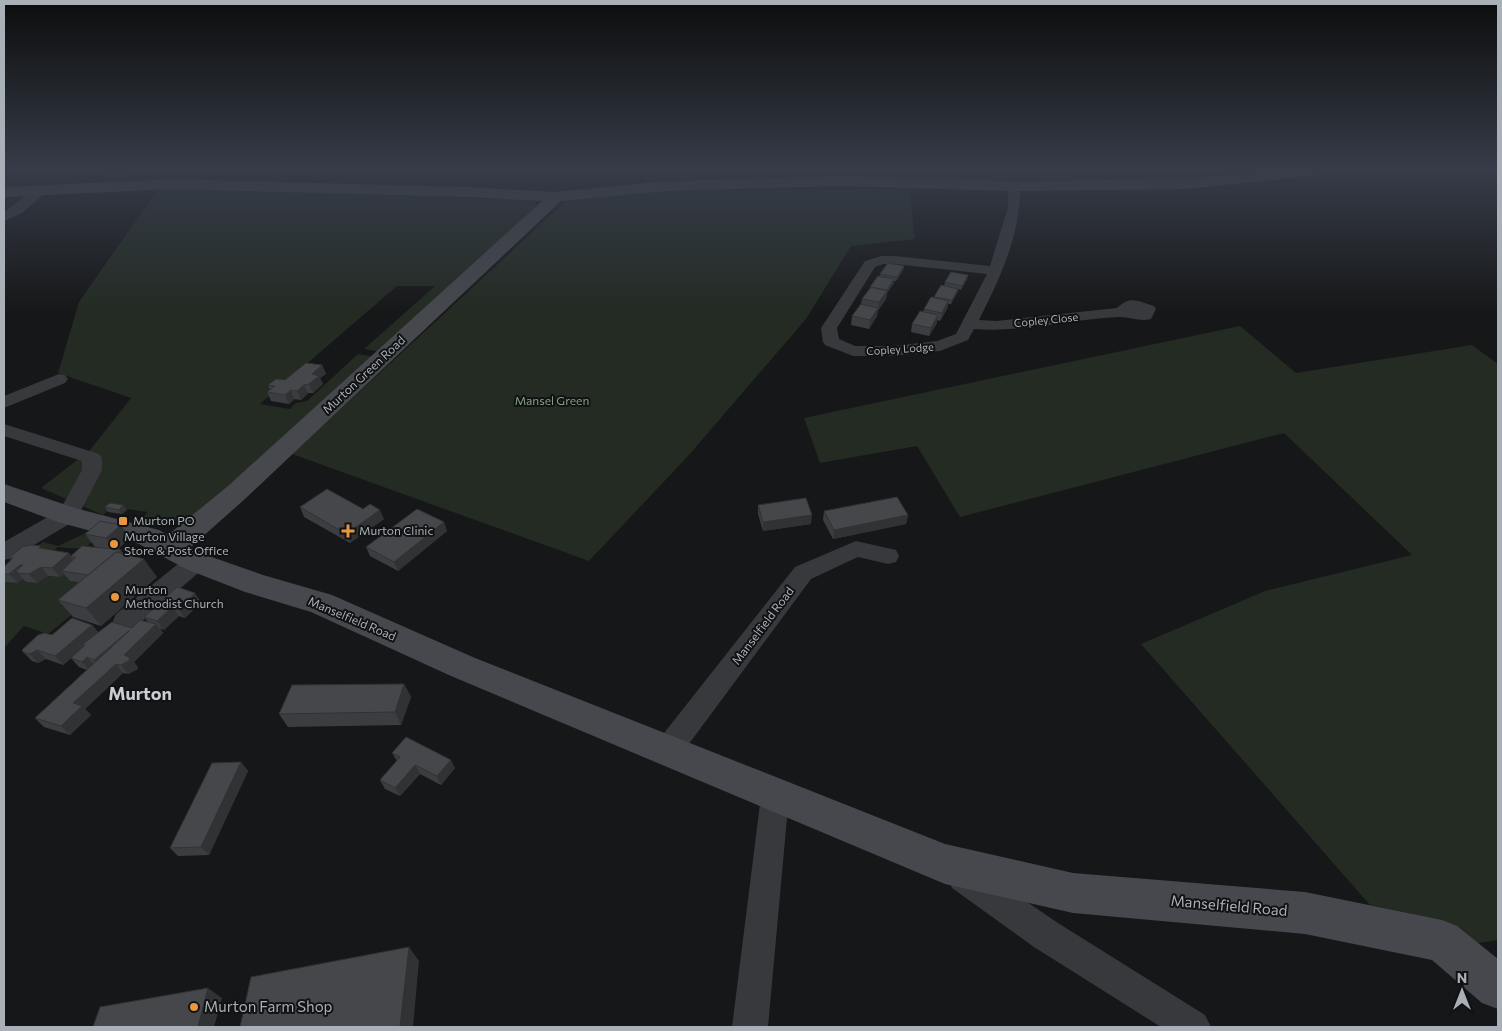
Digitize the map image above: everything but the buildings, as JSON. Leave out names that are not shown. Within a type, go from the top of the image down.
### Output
[{"type":"main road","name":"Murton Green Road","points":[[183,556],[237,492],[534,217]]},
{"type":"main road","name":"Manselfield Road","points":[[4,493],[68,515],[149,537],[183,556],[256,584],[321,603],[463,666],[944,864],[1073,893],[1305,913],[1442,941],[1498,987]]},
{"type":"street","name":"Copley Lodge","points":[[996,271],[881,260],[870,264],[829,328],[831,342],[853,351],[893,351],[940,346],[962,337],[996,271],[1011,217]]},
{"type":"street","name":"Copley Close","points":[[970,324],[996,326],[1122,312]]},
{"type":"street","points":[[4,403],[59,379]]},
{"type":"street","points":[[4,430],[92,458],[92,470],[68,515],[4,552]]},
{"type":"street","name":"Manselfield Road","points":[[667,751],[804,573],[856,549],[888,556]]},
{"type":"street","points":[[125,621],[183,556]]},
{"type":"street","points":[[750,1027],[775,796]]},
{"type":"street","name":"Manselfield Road","points":[[944,864],[1046,934],[1193,1027]]},
{"type":"green space","points":[[138,217],[524,217],[382,352],[364,349],[435,286],[397,286],[260,404],[290,409],[296,403],[307,401],[358,354],[376,357],[317,413],[187,521],[177,524],[156,525],[145,523],[148,519],[142,518],[148,512],[112,507],[103,515],[41,488],[90,450],[131,398],[58,373],[79,302]]},
{"type":"green space","name":"Mansel Green","points":[[549,217],[913,217],[915,239],[851,246],[806,319],[689,455],[589,561],[292,454]]},
{"type":"green space","points":[[1240,326],[1296,373],[1472,345],[1498,364],[1498,940],[1473,944],[1449,930],[1413,914],[1370,905],[1141,644],[1265,591],[1412,555],[1284,433],[960,517],[917,446],[820,463],[804,418]]},
{"type":"green space","points":[[88,532],[101,534],[82,548],[58,547],[48,555],[30,551],[43,542],[58,546]]},
{"type":"green space","points":[[22,555],[6,582],[18,583],[28,574],[24,580],[26,582],[37,583],[48,576],[60,577],[69,568],[112,582],[48,634],[24,626],[4,648],[4,565]]},
{"type":"place","name":"Murton PO","points":[[123,521]]},
{"type":"place","name":"Murton Clinic","points":[[348,531]]},
{"type":"place","name":"Murton Village Store & Post Office","points":[[114,544]]},
{"type":"place","name":"Murton Methodist Church","points":[[115,597]]},
{"type":"place","name":"Murton Farm Shop","points":[[194,1007]]},
{"type":"district","name":"Murton","points":[[140,694]]}]
